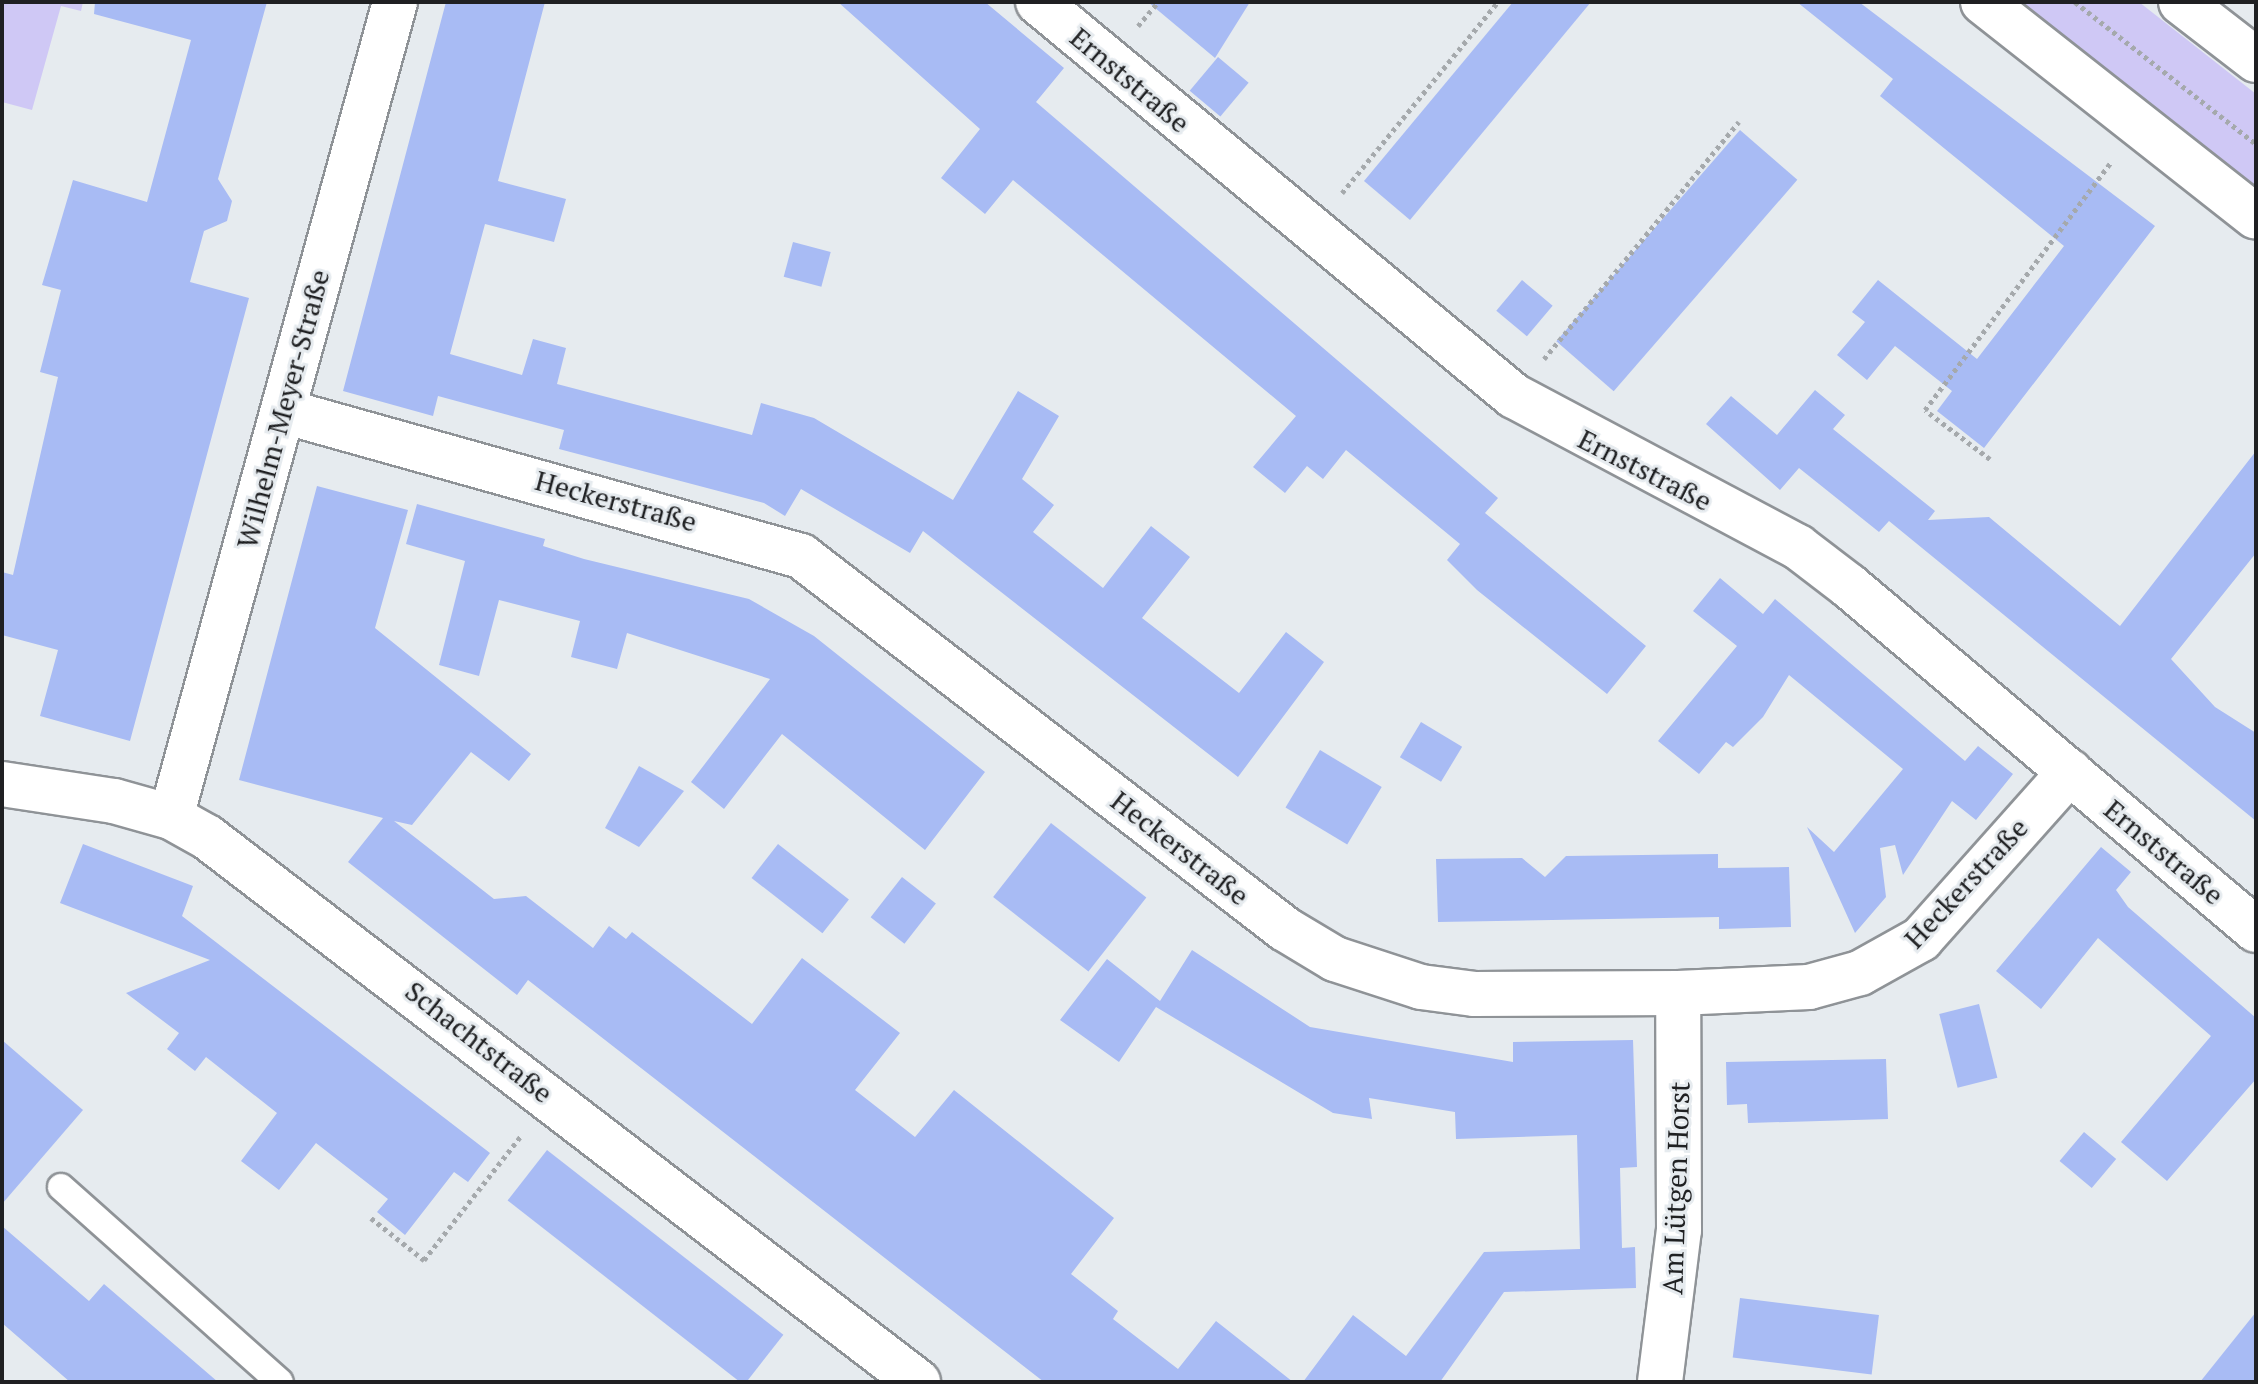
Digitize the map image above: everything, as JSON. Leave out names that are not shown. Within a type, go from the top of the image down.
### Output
[{"type":"street","name":"Wilhelm-Meyer-Straße","points":[[171,817],[395,2]]},
{"type":"street","name":"Ernststraße","points":[[1038,2],[1514,396],[1798,547],[2256,930]]},
{"type":"street","points":[[1983,2],[2256,217]]},
{"type":"street","points":[[2181,2],[2256,60]]},
{"type":"street","name":"Heckerstraße","points":[[283,411],[801,556],[1285,929],[1335,959],[1406,983],[1474,994],[1678,993],[1809,987],[1891,959],[1921,939],[2070,772]]},
{"type":"street","name":"Schachtstraße","points":[[2,784],[171,817],[300,902],[918,1382]]},
{"type":"street","name":"Am Lütgen Horst","points":[[1660,1382],[1679,1230],[1678,993]]},
{"type":"lane","points":[[61,1187],[280,1382]]},
{"type":"path","points":[[1311,231],[1498,2]]},
{"type":"path","points":[[2075,2],[2256,144]]},
{"type":"path","points":[[1514,396],[1739,122]]},
{"type":"path","points":[[1990,459],[1925,410],[2139,124]]},
{"type":"path","points":[[371,1218],[424,1260],[552,1098]]},
{"type":"shaded area","points":[[2,2],[83,2],[81,11],[61,6],[32,110],[2,102]]},
{"type":"shaded area","points":[[2010,2],[2139,2],[2256,94],[2256,194]]},
{"type":"building","points":[[95,2],[267,2],[218,179],[232,201],[227,221],[204,231],[190,282],[249,298],[130,741],[40,716],[58,650],[2,635],[2,572],[13,575],[58,377],[40,372],[61,290],[42,285],[73,180],[147,202],[191,40],[94,14]]},
{"type":"building","points":[[446,2],[545,2],[498,181],[566,199],[554,242],[485,224],[450,354],[522,375],[533,339],[566,348],[557,384],[752,435],[761,403],[814,418],[953,500],[1018,391],[1059,416],[1022,479],[1054,505],[1033,532],[1103,588],[1151,526],[1190,557],[1142,618],[1239,693],[1286,632],[1324,662],[1238,777],[923,531],[910,553],[801,489],[785,516],[764,503],[559,449],[564,430],[438,396],[433,416],[343,391]]},
{"type":"building","points":[[838,2],[985,2],[1064,68],[1036,102],[1498,498],[1485,513],[1646,646],[1607,694],[1477,590],[1447,560],[1460,544],[1346,450],[1323,479],[1307,466],[1285,493],[1253,467],[1296,416],[1013,180],[985,214],[941,178],[980,129]]},
{"type":"building","points":[[1148,2],[1250,2],[1215,58]]},
{"type":"building","points":[[1513,2],[1591,2],[1410,220],[1364,181]]},
{"type":"building","points":[[1797,2],[1859,2],[2155,226],[1984,448],[1937,411],[1952,391],[1895,346],[1867,380],[1837,355],[1865,322],[1852,312],[1878,280],[1977,359],[2064,246],[1880,96],[1893,79]]},
{"type":"building","points":[[1218,57],[1249,83],[1220,116],[1190,91]]},
{"type":"building","points":[[1740,130],[1797,180],[1614,391],[1556,341]]},
{"type":"building","points":[[793,242],[831,252],[821,287],[784,277]]},
{"type":"building","points":[[1522,280],[1553,306],[1527,336],[1496,311]]},
{"type":"building","points":[[1815,390],[1845,415],[1833,429],[1935,511],[1928,520],[1989,517],[2120,626],[2256,451],[2256,553],[2171,659],[2215,707],[2256,733],[2256,821],[1889,521],[1879,532],[1799,468],[1780,490],[1706,424],[1731,396],[1777,435]]},
{"type":"building","points":[[317,486],[408,510],[375,628],[531,754],[509,781],[471,752],[412,825],[394,821],[494,899],[526,896],[593,948],[609,926],[626,939],[632,932],[752,1024],[802,958],[900,1033],[855,1090],[915,1137],[954,1090],[1114,1218],[1071,1274],[1118,1311],[1113,1319],[1178,1369],[1216,1321],[1293,1382],[1044,1382],[528,980],[517,995],[348,862],[383,818],[239,780]]},
{"type":"building","points":[[417,504],[545,539],[543,546],[584,559],[749,599],[814,636],[985,772],[925,850],[782,734],[724,809],[691,782],[770,679],[627,633],[617,669],[571,657],[580,621],[499,600],[479,676],[439,665],[465,561],[406,544]]},
{"type":"building","points":[[1720,578],[1763,614],[1775,599],[1965,761],[1978,746],[2013,774],[1976,820],[1952,801],[1903,875],[1895,845],[1880,848],[1886,897],[1855,933],[1807,827],[1834,852],[1903,769],[1789,675],[1763,717],[1733,747],[1726,742],[1699,774],[1658,741],[1737,646],[1693,611]]},
{"type":"building","points":[[1421,722],[1462,747],[1441,782],[1400,757]]},
{"type":"building","points":[[1320,750],[1382,787],[1347,845],[1285,807]]},
{"type":"building","points":[[639,766],[684,791],[639,847],[605,828]]},
{"type":"building","points":[[1051,823],[1146,897],[1088,972],[993,897]]},
{"type":"building","points":[[83,844],[193,886],[182,916],[490,1153],[468,1182],[454,1172],[405,1235],[377,1212],[388,1199],[316,1143],[279,1190],[241,1161],[277,1113],[206,1057],[195,1071],[167,1049],[179,1033],[126,993],[210,960],[60,903]]},
{"type":"building","points":[[778,844],[849,899],[822,933],[752,878]]},
{"type":"building","points":[[2101,847],[2131,872],[2116,890],[2128,907],[2256,1018],[2256,1079],[2167,1181],[2121,1142],[2211,1036],[2098,938],[2041,1009],[1996,971]]},
{"type":"building","points":[[1718,854],[1718,868],[1789,867],[1791,927],[1719,929],[1719,917],[1438,922],[1436,859],[1522,858],[1545,877],[1566,856]]},
{"type":"building","points":[[902,877],[936,903],[904,944],[871,917]]},
{"type":"building","points":[[1192,950],[1310,1027],[1513,1062],[1513,1042],[1633,1040],[1637,1167],[1620,1168],[1622,1248],[1635,1247],[1636,1288],[1504,1292],[1440,1382],[1303,1382],[1353,1315],[1406,1356],[1484,1252],[1580,1249],[1577,1135],[1456,1139],[1455,1112],[1369,1098],[1372,1119],[1333,1113],[1156,1007],[1119,1062],[1060,1020],[1107,959],[1160,1001]]},
{"type":"building","points":[[1979,1004],[1997,1078],[1958,1088],[1939,1014]]},
{"type":"building","points":[[2,1040],[83,1110],[2,1204]]},
{"type":"building","points":[[1886,1059],[1888,1119],[1748,1123],[1747,1104],[1727,1105],[1726,1062]]},
{"type":"building","points":[[2084,1132],[2116,1159],[2092,1188],[2060,1161]]},
{"type":"building","points":[[547,1150],[783,1335],[746,1382],[740,1382],[508,1200]]},
{"type":"building","points":[[2,1226],[89,1301],[104,1284],[218,1382],[70,1382],[2,1323]]},
{"type":"building","points":[[1740,1298],[1879,1315],[1872,1375],[1733,1358]]},
{"type":"building","points":[[2256,1312],[2256,1382],[2200,1382]]}]
